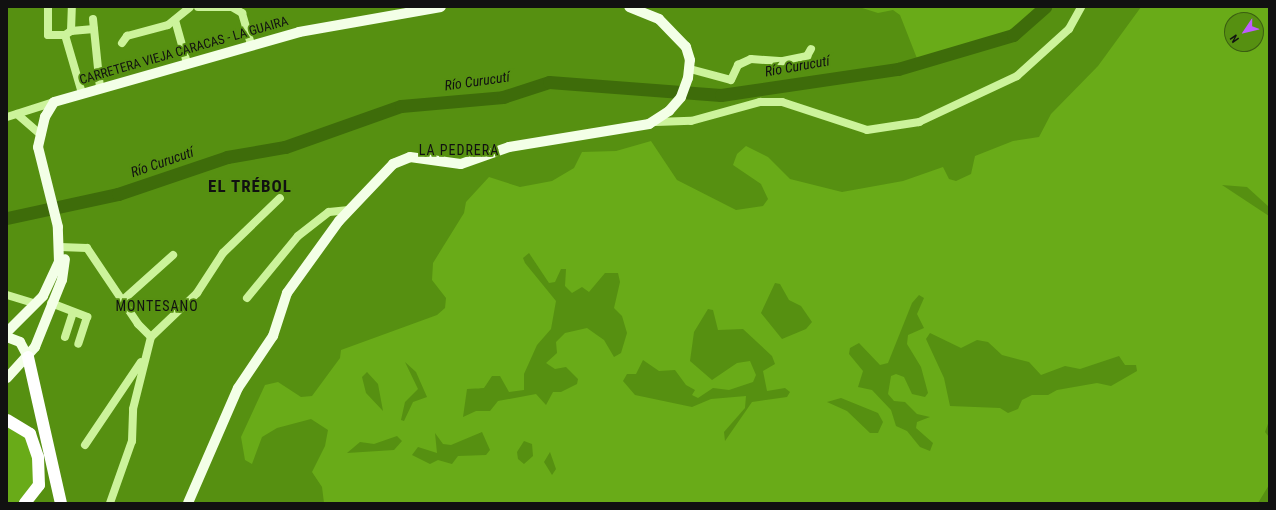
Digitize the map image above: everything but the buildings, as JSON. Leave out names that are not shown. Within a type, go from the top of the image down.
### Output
[{"type":"highway","points":[[28,357],[60,503]]},
{"type":"highway","points":[[7,420],[30,434],[38,457],[39,485],[24,503]]},
{"type":"main road","name":"CARRETERA VIEJA CARACAS - LA GUAIRA","points":[[54,102],[187,62],[336,24],[441,7]]},
{"type":"main road","points":[[188,503],[238,388],[273,336],[283,301],[349,210],[386,170],[404,158],[460,164],[509,147],[656,122],[669,111],[685,85],[690,69],[689,53],[682,40],[658,20],[629,7]]},
{"type":"main road","points":[[7,378],[28,357],[50,304],[62,280],[63,247],[61,227],[41,135],[54,102]]},
{"type":"main road","points":[[7,332],[36,304],[56,272],[63,247]]},
{"type":"main road","points":[[7,337],[20,342],[28,357]]},
{"type":"street","points":[[48,7],[48,35],[94,29]]},
{"type":"street","points":[[72,7],[68,33],[82,93]]},
{"type":"street","points":[[122,43],[127,36],[175,20],[190,7]]},
{"type":"street","points":[[198,7],[232,8],[242,13],[251,45]]},
{"type":"street","points":[[656,122],[691,121],[760,102],[782,102],[867,130],[918,122],[1017,76],[1069,29],[1081,7]]},
{"type":"street","points":[[93,19],[100,88]]},
{"type":"street","points":[[175,20],[187,62]]},
{"type":"street","points":[[690,69],[731,80],[738,65],[751,58],[784,61],[807,56],[811,49]]},
{"type":"street","points":[[7,117],[54,102]]},
{"type":"street","points":[[17,114],[41,135]]},
{"type":"street","points":[[110,503],[132,441],[132,409],[143,360],[151,338],[197,293],[223,253],[280,198]]},
{"type":"street","points":[[247,298],[298,236],[329,212],[349,210]]},
{"type":"street","points":[[63,247],[87,248],[124,299],[138,324],[151,338]]},
{"type":"street","points":[[124,299],[173,255]]},
{"type":"street","points":[[7,296],[36,304]]},
{"type":"street","points":[[50,304],[87,317],[78,344]]},
{"type":"street","points":[[65,337],[73,312]]},
{"type":"street","points":[[85,446],[143,360]]},
{"type":"green space","points":[[859,7],[1044,7],[1039,21],[1012,40],[918,61],[900,15],[893,10],[878,13]]},
{"type":"green space","points":[[1141,7],[1269,7],[1269,207],[1247,187],[1222,185],[1269,216],[1269,421],[1265,432],[1269,437],[1269,485],[1258,503],[324,503],[322,487],[312,472],[325,446],[328,430],[311,419],[277,428],[262,437],[252,464],[245,460],[241,437],[265,385],[278,382],[301,397],[312,396],[340,358],[341,350],[437,315],[445,308],[446,298],[432,280],[433,263],[464,213],[466,202],[489,177],[520,187],[552,181],[574,168],[582,152],[616,151],[651,141],[677,180],[736,210],[763,206],[768,199],[761,184],[733,165],[737,154],[746,146],[768,157],[790,179],[842,192],[903,181],[943,167],[949,179],[956,181],[971,174],[975,156],[1013,141],[1039,137],[1051,114],[1098,66]],"holes":[[[529,253],[549,283],[555,282],[561,269],[566,269],[565,286],[572,293],[582,287],[589,292],[605,273],[618,273],[620,282],[614,308],[622,316],[627,333],[621,353],[614,357],[604,340],[587,328],[565,333],[556,342],[557,353],[546,363],[555,369],[566,367],[578,379],[577,384],[561,392],[553,392],[546,405],[536,394],[498,401],[490,411],[476,411],[463,417],[467,389],[484,388],[492,376],[500,376],[509,392],[524,390],[524,374],[537,345],[551,329],[556,301],[525,263],[523,258]],[[775,283],[780,284],[789,300],[801,306],[812,322],[806,329],[782,339],[761,313]],[[919,295],[924,298],[917,314],[924,328],[908,335],[907,344],[921,367],[928,393],[925,397],[912,394],[904,377],[896,374],[891,376],[888,394],[894,401],[905,402],[917,414],[930,417],[917,422],[916,428],[933,443],[930,451],[920,447],[907,431],[896,426],[891,410],[872,390],[858,387],[863,371],[849,354],[850,348],[859,343],[880,365],[888,363],[912,303]],[[708,309],[713,310],[718,330],[743,329],[772,356],[775,364],[763,371],[767,391],[785,388],[790,392],[787,397],[752,402],[725,441],[724,432],[745,408],[746,396],[711,399],[692,407],[635,395],[623,381],[627,374],[636,374],[643,360],[659,371],[675,370],[686,385],[695,390],[692,395],[698,398],[713,388],[729,390],[753,382],[756,375],[750,361],[737,363],[712,380],[690,361],[694,332]],[[930,333],[961,348],[977,340],[988,342],[1002,355],[1029,362],[1041,375],[1065,366],[1080,369],[1119,356],[1125,365],[1136,365],[1137,371],[1111,386],[1097,383],[1057,390],[1048,395],[1032,395],[1022,400],[1018,409],[1008,413],[1000,408],[950,406],[944,378],[926,339]],[[405,362],[416,372],[427,397],[413,402],[404,421],[401,420],[405,402],[418,389]],[[367,372],[378,384],[383,411],[366,393],[362,377]],[[841,398],[878,413],[883,422],[878,433],[870,433],[847,411],[827,402]],[[482,432],[490,450],[486,455],[458,456],[452,464],[438,460],[430,464],[412,455],[418,447],[437,453],[435,433],[443,444],[451,445]],[[397,436],[402,441],[394,450],[347,453],[360,442],[374,444]],[[524,441],[532,444],[533,456],[524,464],[518,459],[517,452]],[[550,452],[556,469],[552,475],[544,462]]]},
{"type":"green space","points":[[7,424],[31,441],[37,476],[24,500],[14,503],[7,503]]},
{"type":"waterway","name":"Río Curucutí","points":[[7,218],[118,194],[227,157],[285,147],[401,106],[503,97],[549,82],[721,95],[898,69],[1013,35],[1045,7]]},
{"type":"district","name":"LA PEDRERA","points":[[459,150]]},
{"type":"district","name":"EL TRÉBOL","points":[[250,187]]},
{"type":"district","name":"MONTESANO","points":[[157,306]]}]
